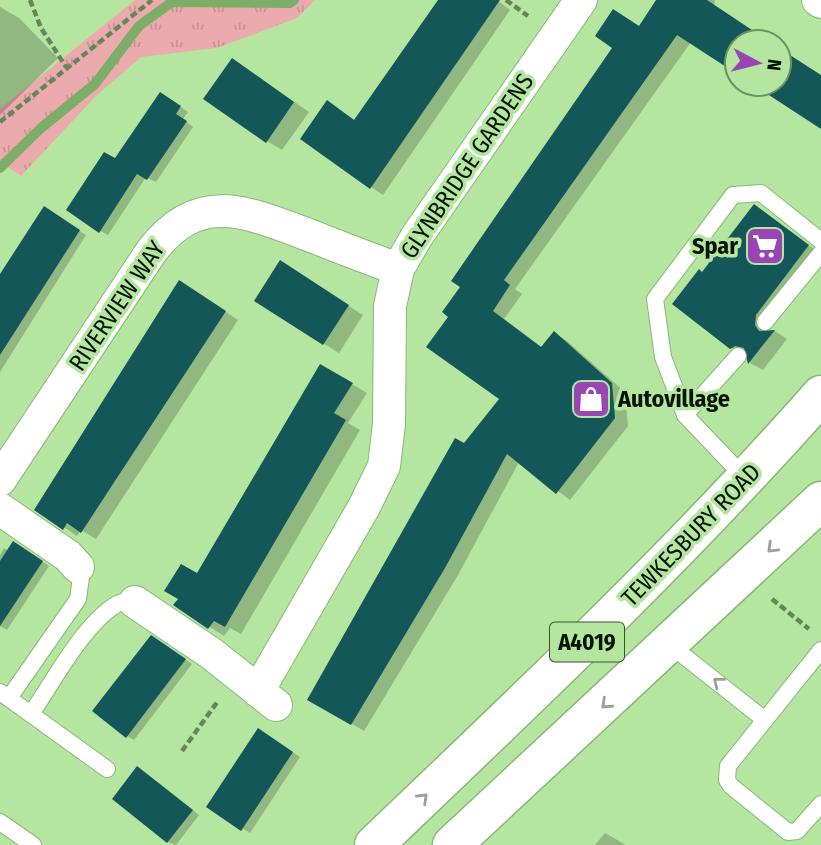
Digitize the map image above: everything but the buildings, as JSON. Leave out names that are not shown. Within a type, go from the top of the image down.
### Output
[{"type":"highway","name":"TEWKESBURY ROAD","points":[[374,845],[576,652],[746,479],[821,395]]},
{"type":"highway","name":"A4019","points":[[452,845],[670,645],[821,501]]},
{"type":"street","name":"GLYNBRIDGE GARDENS","points":[[257,690],[365,507],[384,466],[389,424],[390,306],[398,269],[417,236],[581,0]]},
{"type":"street","name":"RIVERVIEW WAY","points":[[0,480],[151,253],[177,224],[213,211],[250,213],[398,269]]},
{"type":"street","points":[[0,509],[68,556],[78,567]]},
{"type":"street","points":[[135,602],[212,654],[257,690]]},
{"type":"lane","points":[[746,479],[685,415],[663,357],[655,299],[733,195],[761,192],[821,241]]},
{"type":"lane","points":[[765,322],[821,253]]},
{"type":"lane","points":[[685,415],[738,356]]},
{"type":"lane","points":[[78,567],[82,577],[78,599],[5,695],[107,769]]},
{"type":"lane","points":[[31,714],[104,616],[117,604],[135,602]]},
{"type":"lane","points":[[670,645],[765,720]]},
{"type":"lane","points":[[821,650],[728,766],[727,780],[788,832],[797,831],[821,804]]},
{"type":"lane","points":[[0,821],[33,845]]},
{"type":"path","points":[[30,0],[41,28],[66,67]]},
{"type":"path","points":[[0,122],[152,0]]},
{"type":"path","points":[[769,597],[811,631]]},
{"type":"path","points":[[182,751],[257,690]]},
{"type":"green space","points":[[135,0],[315,0],[297,18],[217,48],[141,57],[95,97],[21,176],[0,162],[0,109]]},
{"type":"waterway","points":[[0,168],[41,128],[95,84],[139,26],[172,2],[290,3],[294,0]]},
{"type":"place","name":"Spar","points":[[765,246]]},
{"type":"place","name":"Autovillage","points":[[591,399]]}]
